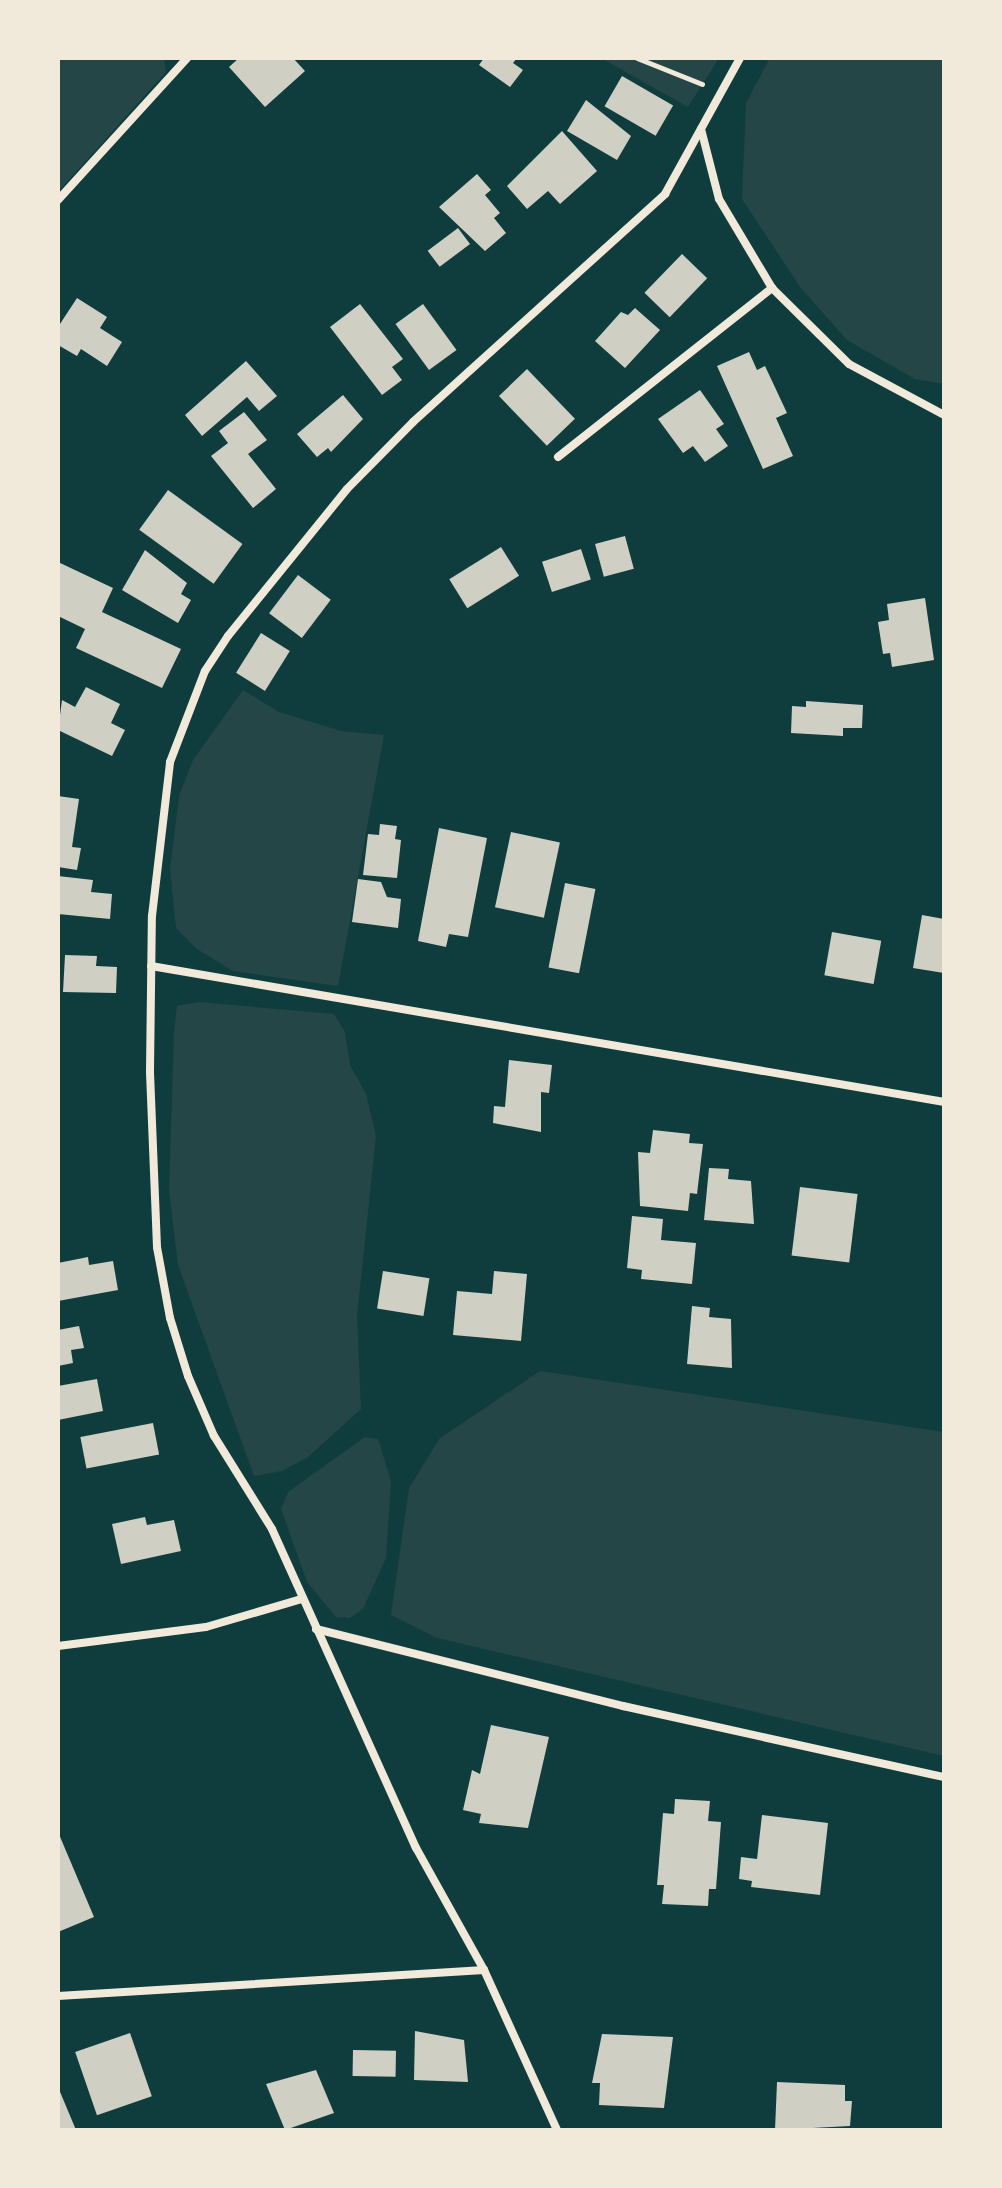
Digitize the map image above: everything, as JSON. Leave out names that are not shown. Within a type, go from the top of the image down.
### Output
[{"type":"street","points":[[58,200],[187,58]]},
{"type":"street","points":[[557,2130],[484,1970],[416,1848],[272,1529],[214,1436],[170,1318],[157,1247],[151,966],[163,797],[177,736],[205,671],[347,489],[413,422],[665,194],[740,58]]},
{"type":"street","points":[[701,128],[719,199],[772,288],[849,364],[944,415]]},
{"type":"street","points":[[558,457],[772,288]]},
{"type":"street","points":[[151,966],[944,1102]]},
{"type":"street","points":[[58,1646],[206,1627],[302,1599]]},
{"type":"street","points":[[316,1629],[623,1706],[944,1777]]},
{"type":"street","points":[[58,1996],[484,1970]]},
{"type":"path","points":[[637,58],[721,92]]},
{"type":"shaded area","points":[[58,58],[164,58],[166,72],[58,192]]},
{"type":"shaded area","points":[[601,58],[719,58],[688,107]]},
{"type":"shaded area","points":[[770,58],[944,58],[944,384],[915,379],[847,340],[800,287],[742,199],[746,103]]},
{"type":"shaded area","points":[[243,690],[279,712],[341,731],[384,735],[338,986],[233,971],[197,949],[176,928],[170,869],[179,796],[193,760]]},
{"type":"shaded area","points":[[199,1002],[334,1014],[345,1032],[350,1065],[366,1094],[376,1136],[357,1316],[361,1409],[308,1457],[282,1471],[254,1476],[178,1265],[169,1191],[177,1006]]},
{"type":"shaded area","points":[[540,1371],[944,1432],[944,1756],[437,1638],[391,1615],[409,1488],[440,1438]]},
{"type":"shaded area","points":[[365,1437],[378,1439],[391,1481],[386,1558],[363,1609],[350,1618],[336,1617],[307,1582],[281,1509],[288,1492]]},
{"type":"building","points":[[239,58],[293,58],[305,71],[265,107],[229,67]]},
{"type":"building","points":[[484,58],[517,58],[513,63],[523,70],[510,87],[479,65]]},
{"type":"building","points":[[622,76],[673,106],[656,136],[604,106]]},
{"type":"building","points":[[586,100],[631,136],[617,160],[567,131]]},
{"type":"building","points":[[562,131],[597,171],[560,204],[548,191],[527,209],[507,186]]},
{"type":"building","points":[[477,174],[491,190],[485,195],[500,213],[494,218],[506,233],[485,251],[439,207]]},
{"type":"building","points":[[458,228],[470,244],[440,267],[428,251]]},
{"type":"building","points":[[682,254],[707,278],[670,317],[644,293]]},
{"type":"building","points":[[77,298],[107,317],[100,328],[122,342],[107,366],[81,349],[77,356],[58,345],[58,327]]},
{"type":"building","points":[[360,304],[403,359],[392,367],[402,380],[382,395],[330,327]]},
{"type":"building","points":[[423,304],[457,350],[429,370],[395,324]]},
{"type":"building","points":[[635,308],[660,330],[625,368],[595,341],[621,312],[628,315]]},
{"type":"building","points":[[749,352],[757,370],[765,366],[787,413],[776,418],[793,456],[763,469],[717,366]]},
{"type":"building","points":[[246,361],[277,396],[259,411],[247,397],[202,436],[185,415]]},
{"type":"building","points":[[527,369],[575,419],[547,446],[499,396]]},
{"type":"building","points":[[700,390],[724,424],[716,429],[728,446],[705,462],[693,446],[683,453],[658,419]]},
{"type":"building","points":[[343,395],[363,419],[331,452],[328,448],[317,457],[297,434]]},
{"type":"building","points":[[244,412],[267,440],[248,454],[276,489],[253,508],[211,456],[228,443],[219,431]]},
{"type":"building","points":[[168,490],[242,544],[214,584],[139,530]]},
{"type":"building","points":[[625,536],[634,569],[604,577],[595,544]]},
{"type":"building","points":[[501,547],[519,576],[467,608],[449,579]]},
{"type":"building","points":[[581,549],[591,579],[552,592],[542,562]]},
{"type":"building","points":[[145,550],[187,583],[181,594],[191,600],[178,623],[122,590]]},
{"type":"building","points":[[58,562],[113,588],[102,612],[181,649],[162,688],[76,648],[85,629],[58,616]]},
{"type":"building","points":[[298,575],[331,600],[302,638],[269,613]]},
{"type":"building","points":[[925,598],[934,660],[892,667],[890,653],[883,654],[878,622],[889,620],[887,604]]},
{"type":"building","points":[[261,633],[290,651],[265,691],[236,673]]},
{"type":"building","points":[[86,687],[120,704],[111,723],[125,730],[112,756],[58,730],[62,700],[75,707]]},
{"type":"building","points":[[806,701],[863,705],[862,728],[843,728],[843,736],[791,733],[792,706],[806,707]]},
{"type":"building","points":[[58,796],[79,799],[72,847],[81,848],[77,870],[58,867]]},
{"type":"building","points":[[380,824],[397,826],[395,839],[401,840],[397,878],[363,875],[368,834],[379,835]]},
{"type":"building","points":[[439,828],[487,838],[468,937],[449,934],[446,947],[418,941]]},
{"type":"building","points":[[511,832],[560,842],[544,918],[495,907]]},
{"type":"building","points":[[58,876],[93,880],[91,892],[112,894],[110,919],[58,914]]},
{"type":"building","points":[[358,879],[381,882],[387,897],[401,899],[398,928],[352,922]]},
{"type":"building","points":[[565,883],[595,889],[579,973],[549,967]]},
{"type":"building","points":[[922,915],[944,919],[944,973],[913,968]]},
{"type":"building","points":[[832,932],[881,941],[874,984],[824,975]]},
{"type":"building","points":[[65,955],[97,956],[96,966],[117,967],[116,993],[63,992]]},
{"type":"building","points":[[509,1060],[552,1065],[549,1093],[541,1092],[541,1132],[493,1123],[494,1106],[505,1107]]},
{"type":"building","points":[[653,1130],[690,1134],[689,1143],[703,1144],[697,1194],[690,1193],[688,1211],[640,1206],[638,1152],[650,1153]]},
{"type":"building","points":[[709,1168],[729,1169],[728,1179],[751,1181],[754,1224],[704,1220]]},
{"type":"building","points":[[800,1187],[858,1194],[849,1263],[792,1255]]},
{"type":"building","points":[[632,1216],[663,1219],[661,1240],[696,1243],[692,1284],[641,1279],[642,1270],[627,1268]]},
{"type":"building","points":[[88,1257],[89,1265],[113,1261],[118,1290],[58,1301],[58,1263]]},
{"type":"building","points":[[383,1271],[429,1278],[423,1316],[377,1309]]},
{"type":"building","points":[[494,1271],[527,1274],[521,1341],[453,1335],[457,1291],[492,1294]]},
{"type":"building","points":[[692,1306],[710,1308],[709,1317],[731,1319],[732,1368],[687,1364]]},
{"type":"building","points":[[79,1326],[84,1348],[71,1350],[73,1363],[58,1366],[58,1330]]},
{"type":"building","points":[[97,1379],[103,1411],[58,1420],[58,1386]]},
{"type":"building","points":[[153,1423],[159,1454],[86,1469],[80,1437]]},
{"type":"building","points":[[145,1517],[147,1525],[174,1520],[181,1551],[121,1564],[112,1524]]},
{"type":"building","points":[[491,1725],[549,1737],[528,1828],[479,1823],[481,1814],[463,1810],[472,1770],[480,1774]]},
{"type":"building","points":[[675,1799],[710,1801],[708,1821],[721,1822],[716,1889],[709,1889],[708,1906],[662,1904],[664,1885],[657,1885],[663,1813],[674,1814]]},
{"type":"building","points":[[762,1815],[828,1823],[820,1895],[751,1887],[752,1881],[739,1879],[741,1857],[757,1859]]},
{"type":"building","points":[[58,1832],[94,1917],[58,1932]]},
{"type":"building","points":[[415,2031],[464,2040],[468,2082],[414,2080]]},
{"type":"building","points":[[130,2033],[152,2096],[97,2115],[75,2052]]},
{"type":"building","points":[[602,2034],[673,2037],[664,2108],[599,2105],[600,2083],[592,2083]]},
{"type":"building","points":[[353,2050],[396,2051],[396,2077],[353,2076]]},
{"type":"building","points":[[316,2070],[334,2113],[285,2130],[266,2084]]},
{"type":"building","points":[[777,2082],[845,2085],[845,2101],[852,2101],[850,2126],[775,2130]]},
{"type":"building","points":[[58,2087],[76,2130],[58,2130]]}]
